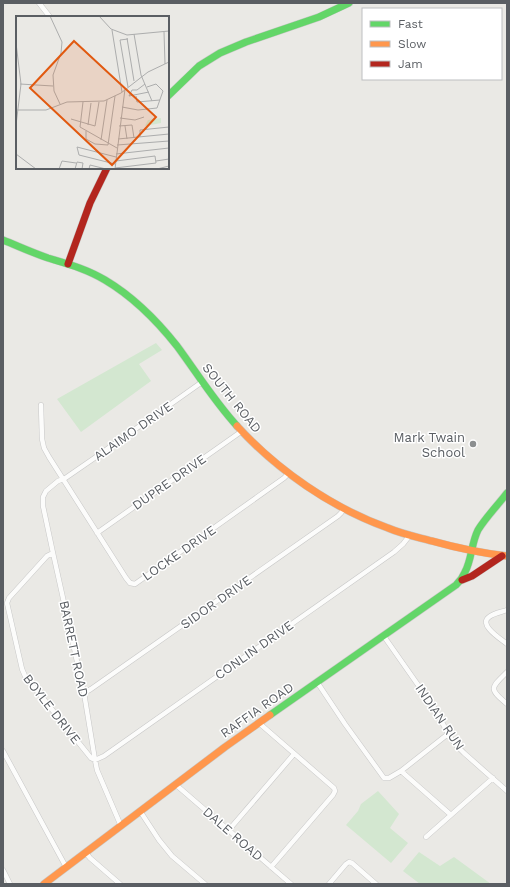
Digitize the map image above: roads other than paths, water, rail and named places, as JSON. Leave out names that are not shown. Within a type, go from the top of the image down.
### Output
[{"type":"main road","points":[[169,95],[198,66],[220,53],[246,42],[319,17],[349,3]]},
{"type":"main road","points":[[68,264],[88,207],[98,183],[106,169]]},
{"type":"main road","name":"SOUTH ROAD","points":[[3,240],[40,255],[80,268],[98,276],[121,290],[175,344],[226,414],[242,431],[269,458],[313,490],[344,508],[387,528],[461,548],[504,556]]},
{"type":"main road","points":[[462,580],[478,531],[507,494]]},
{"type":"main road","name":"RAFFIA ROAD","points":[[44,884],[225,747],[462,580],[472,576],[504,556]]},
{"type":"street","points":[[39,3],[49,16]]},
{"type":"street","name":"ALAIMO DRIVE","points":[[64,479],[202,382]]},
{"type":"street","name":"LOCKE DRIVE","points":[[41,405],[42,439],[44,448],[130,583],[135,584],[289,473]]},
{"type":"street","name":"DUPRE DRIVE","points":[[97,533],[242,431]]},
{"type":"street","name":"BARRETT ROAD","points":[[64,479],[58,481],[46,491],[43,497],[43,506],[52,553],[84,693],[94,760],[121,826]]},
{"type":"street","name":"SIDOR DRIVE","points":[[84,693],[91,690],[338,516],[344,508]]},
{"type":"street","name":"CONLIN DRIVE","points":[[94,760],[104,756],[394,552],[410,535]]},
{"type":"street","name":"BOYLE DRIVE","points":[[52,553],[47,556],[9,598],[7,603],[22,670],[25,676],[90,758],[94,760]]},
{"type":"street","points":[[507,610],[490,616],[486,620],[488,628],[507,644]]},
{"type":"street","name":"INDIAN RUN","points":[[383,635],[438,712],[448,734],[455,744],[507,791]]},
{"type":"street","points":[[507,672],[495,684],[494,689],[496,695],[507,704]]},
{"type":"street","points":[[317,682],[384,778],[389,778],[401,771],[448,734]]},
{"type":"street","points":[[259,723],[334,788],[335,791],[271,867]]},
{"type":"street","points":[[3,750],[66,867]]},
{"type":"street","points":[[228,831],[294,754]]},
{"type":"street","points":[[401,771],[451,815]]},
{"type":"street","points":[[426,837],[493,778]]},
{"type":"street","name":"DALE ROAD","points":[[175,784],[291,884]]},
{"type":"street","points":[[140,811],[159,840],[172,856],[205,884]]},
{"type":"street","points":[[86,852],[90,858],[120,884]]},
{"type":"street","points":[[329,884],[349,862],[376,884]]},
{"type":"street","points":[[3,870],[10,884]]},
{"type":"place","name":"Mark Twain School","points":[[473,444]]}]
